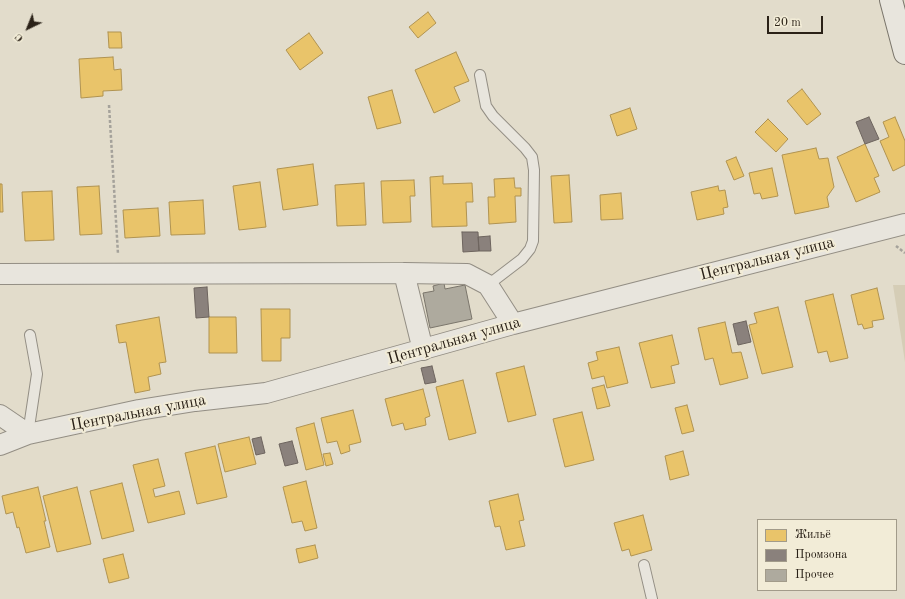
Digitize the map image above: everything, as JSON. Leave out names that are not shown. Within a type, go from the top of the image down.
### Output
[{"type":"main road","points":[[891,0],[905,53]]},
{"type":"street","name":"Центральная улица","points":[[0,445],[28,434],[139,410],[195,401],[266,393],[513,324],[905,224]]},
{"type":"street","points":[[404,273],[423,350]]},
{"type":"street","points":[[0,274],[467,274],[488,286],[513,324]]},
{"type":"street","points":[[0,415],[28,434]]},
{"type":"lane","points":[[480,75],[486,106],[493,116],[532,157],[534,170],[533,241],[530,249],[522,259],[488,286]]},
{"type":"lane","points":[[28,434],[38,374],[30,335]]},
{"type":"lane","points":[[644,565],[652,599]]},
{"type":"path","points":[[109,105],[119,273]]},
{"type":"shaded area","points":[[893,285],[905,285],[905,362]]},
{"type":"building: Жильё","points":[[428,12],[436,23],[418,38],[409,27]]},
{"type":"building: Жильё","points":[[108,32],[121,32],[122,48],[109,48]]},
{"type":"building: Жильё","points":[[309,33],[323,53],[300,70],[286,50]]},
{"type":"building: Жильё","points":[[456,52],[469,81],[454,87],[460,101],[434,113],[415,70]]},
{"type":"building: Жильё","points":[[113,57],[114,70],[121,69],[122,90],[103,91],[103,96],[81,98],[79,59]]},
{"type":"building: Жильё","points":[[802,89],[821,114],[807,125],[787,101]]},
{"type":"building: Жильё","points":[[392,90],[401,123],[377,129],[368,97]]},
{"type":"building: Жильё","points":[[630,108],[637,129],[617,136],[610,115]]},
{"type":"building: Жильё","points":[[895,117],[905,141],[905,165],[893,171],[880,141],[889,137],[883,122]]},
{"type":"building: Жильё","points":[[768,119],[788,139],[776,152],[755,132]]},
{"type":"building: Жильё","points":[[865,144],[879,176],[874,178],[880,192],[856,202],[837,157]]},
{"type":"building: Жильё","points":[[816,148],[819,159],[828,158],[834,187],[827,197],[829,207],[795,214],[782,155]]},
{"type":"building: Жильё","points":[[736,157],[744,176],[734,180],[726,161]]},
{"type":"building: Жильё","points":[[313,164],[318,205],[283,210],[277,169]]},
{"type":"building: Жильё","points":[[772,168],[778,196],[762,199],[760,193],[754,194],[749,173]]},
{"type":"building: Жильё","points":[[569,175],[572,222],[554,223],[551,176]]},
{"type":"building: Жильё","points":[[443,176],[443,184],[472,183],[473,202],[466,202],[467,226],[432,227],[430,177]]},
{"type":"building: Жильё","points":[[514,178],[515,188],[521,188],[521,196],[515,196],[516,222],[489,224],[488,197],[495,197],[494,179]]},
{"type":"building: Жильё","points":[[414,180],[415,196],[410,196],[411,222],[383,223],[381,181]]},
{"type":"building: Жильё","points":[[260,182],[266,227],[239,230],[233,186]]},
{"type":"building: Жильё","points":[[364,183],[366,225],[337,226],[335,185]]},
{"type":"building: Жильё","points":[[0,184],[2,184],[3,212],[0,212]]},
{"type":"building: Жильё","points":[[99,186],[102,234],[80,235],[77,187]]},
{"type":"building: Жильё","points":[[718,186],[719,191],[725,190],[728,207],[723,208],[724,214],[697,220],[691,192]]},
{"type":"building: Жильё","points":[[52,191],[54,240],[25,241],[22,192]]},
{"type":"building: Жильё","points":[[621,193],[623,219],[601,220],[600,195]]},
{"type":"building: Жильё","points":[[203,200],[205,234],[171,235],[169,202]]},
{"type":"building: Жильё","points":[[158,208],[160,236],[125,238],[123,210]]},
{"type":"building: Жильё","points":[[877,288],[884,319],[872,321],[873,327],[864,329],[862,324],[858,325],[851,295]]},
{"type":"building: Жильё","points":[[833,294],[848,358],[830,362],[827,351],[818,353],[805,301]]},
{"type":"building: Жильё","points":[[778,307],[793,367],[762,374],[749,325],[757,323],[754,313]]},
{"type":"building: Жильё","points":[[261,309],[290,309],[290,338],[281,338],[281,361],[262,361]]},
{"type":"building: Жильё","points":[[159,317],[166,362],[159,363],[161,374],[148,377],[150,390],[135,393],[126,342],[119,343],[116,325]]},
{"type":"building: Жильё","points":[[209,317],[236,317],[237,353],[209,353]]},
{"type":"building: Жильё","points":[[725,322],[732,353],[741,352],[748,378],[720,385],[713,358],[705,360],[698,328]]},
{"type":"building: Жильё","points":[[672,335],[679,364],[671,366],[675,383],[651,388],[639,343]]},
{"type":"building: Жильё","points":[[619,347],[628,383],[607,388],[604,376],[592,379],[588,363],[598,360],[596,352]]},
{"type":"building: Жильё","points":[[524,366],[536,415],[508,422],[496,373]]},
{"type":"building: Жильё","points":[[463,380],[476,433],[449,440],[436,387]]},
{"type":"building: Жильё","points":[[604,385],[610,406],[597,409],[592,388]]},
{"type":"building: Жильё","points":[[423,389],[430,416],[425,418],[426,425],[405,430],[403,423],[392,426],[385,399]]},
{"type":"building: Жильё","points":[[687,405],[694,431],[682,434],[675,408]]},
{"type":"building: Жильё","points":[[353,410],[361,442],[349,445],[350,451],[341,454],[337,441],[327,443],[321,418]]},
{"type":"building: Жильё","points":[[582,412],[594,460],[565,467],[553,419]]},
{"type":"building: Жильё","points":[[314,423],[324,465],[306,470],[296,428]]},
{"type":"building: Жильё","points":[[249,437],[256,464],[225,472],[218,444]]},
{"type":"building: Жильё","points":[[215,446],[227,497],[197,504],[185,453]]},
{"type":"building: Жильё","points":[[683,451],[689,475],[670,480],[665,456]]},
{"type":"building: Жильё","points":[[330,453],[333,464],[326,466],[323,454]]},
{"type":"building: Жильё","points":[[158,459],[165,486],[153,489],[155,497],[179,491],[185,514],[148,523],[133,465]]},
{"type":"building: Жильё","points":[[306,481],[317,528],[305,531],[302,521],[292,523],[283,487]]},
{"type":"building: Жильё","points":[[122,483],[134,531],[102,539],[90,491]]},
{"type":"building: Жильё","points":[[38,487],[50,547],[26,553],[13,512],[6,514],[2,496]]},
{"type":"building: Жильё","points":[[77,487],[91,544],[57,552],[43,496]]},
{"type":"building: Жильё","points":[[518,494],[524,520],[519,521],[525,546],[506,550],[500,526],[495,527],[489,501]]},
{"type":"building: Жильё","points":[[643,515],[652,550],[631,556],[629,549],[622,551],[614,523]]},
{"type":"building: Жильё","points":[[315,545],[318,558],[299,563],[296,549]]},
{"type":"building: Жильё","points":[[123,554],[129,578],[109,583],[103,559]]},
{"type":"building: Промзона","points":[[869,117],[879,139],[865,144],[856,122]]},
{"type":"building: Промзона","points":[[462,232],[478,232],[479,251],[463,252]]},
{"type":"building: Промзона","points":[[490,236],[491,251],[479,251],[478,237]]},
{"type":"building: Промзона","points":[[207,287],[209,317],[196,318],[194,288]]},
{"type":"building: Промзона","points":[[746,321],[751,342],[738,345],[733,324]]},
{"type":"building: Промзона","points":[[432,366],[436,382],[425,384],[421,368]]},
{"type":"building: Промзона","points":[[261,437],[265,453],[256,455],[252,439]]},
{"type":"building: Промзона","points":[[292,441],[298,463],[285,466],[279,444]]},
{"type":"building: Прочее","points":[[444,283],[445,289],[465,285],[472,319],[430,328],[423,293],[434,291],[433,286]]}]
